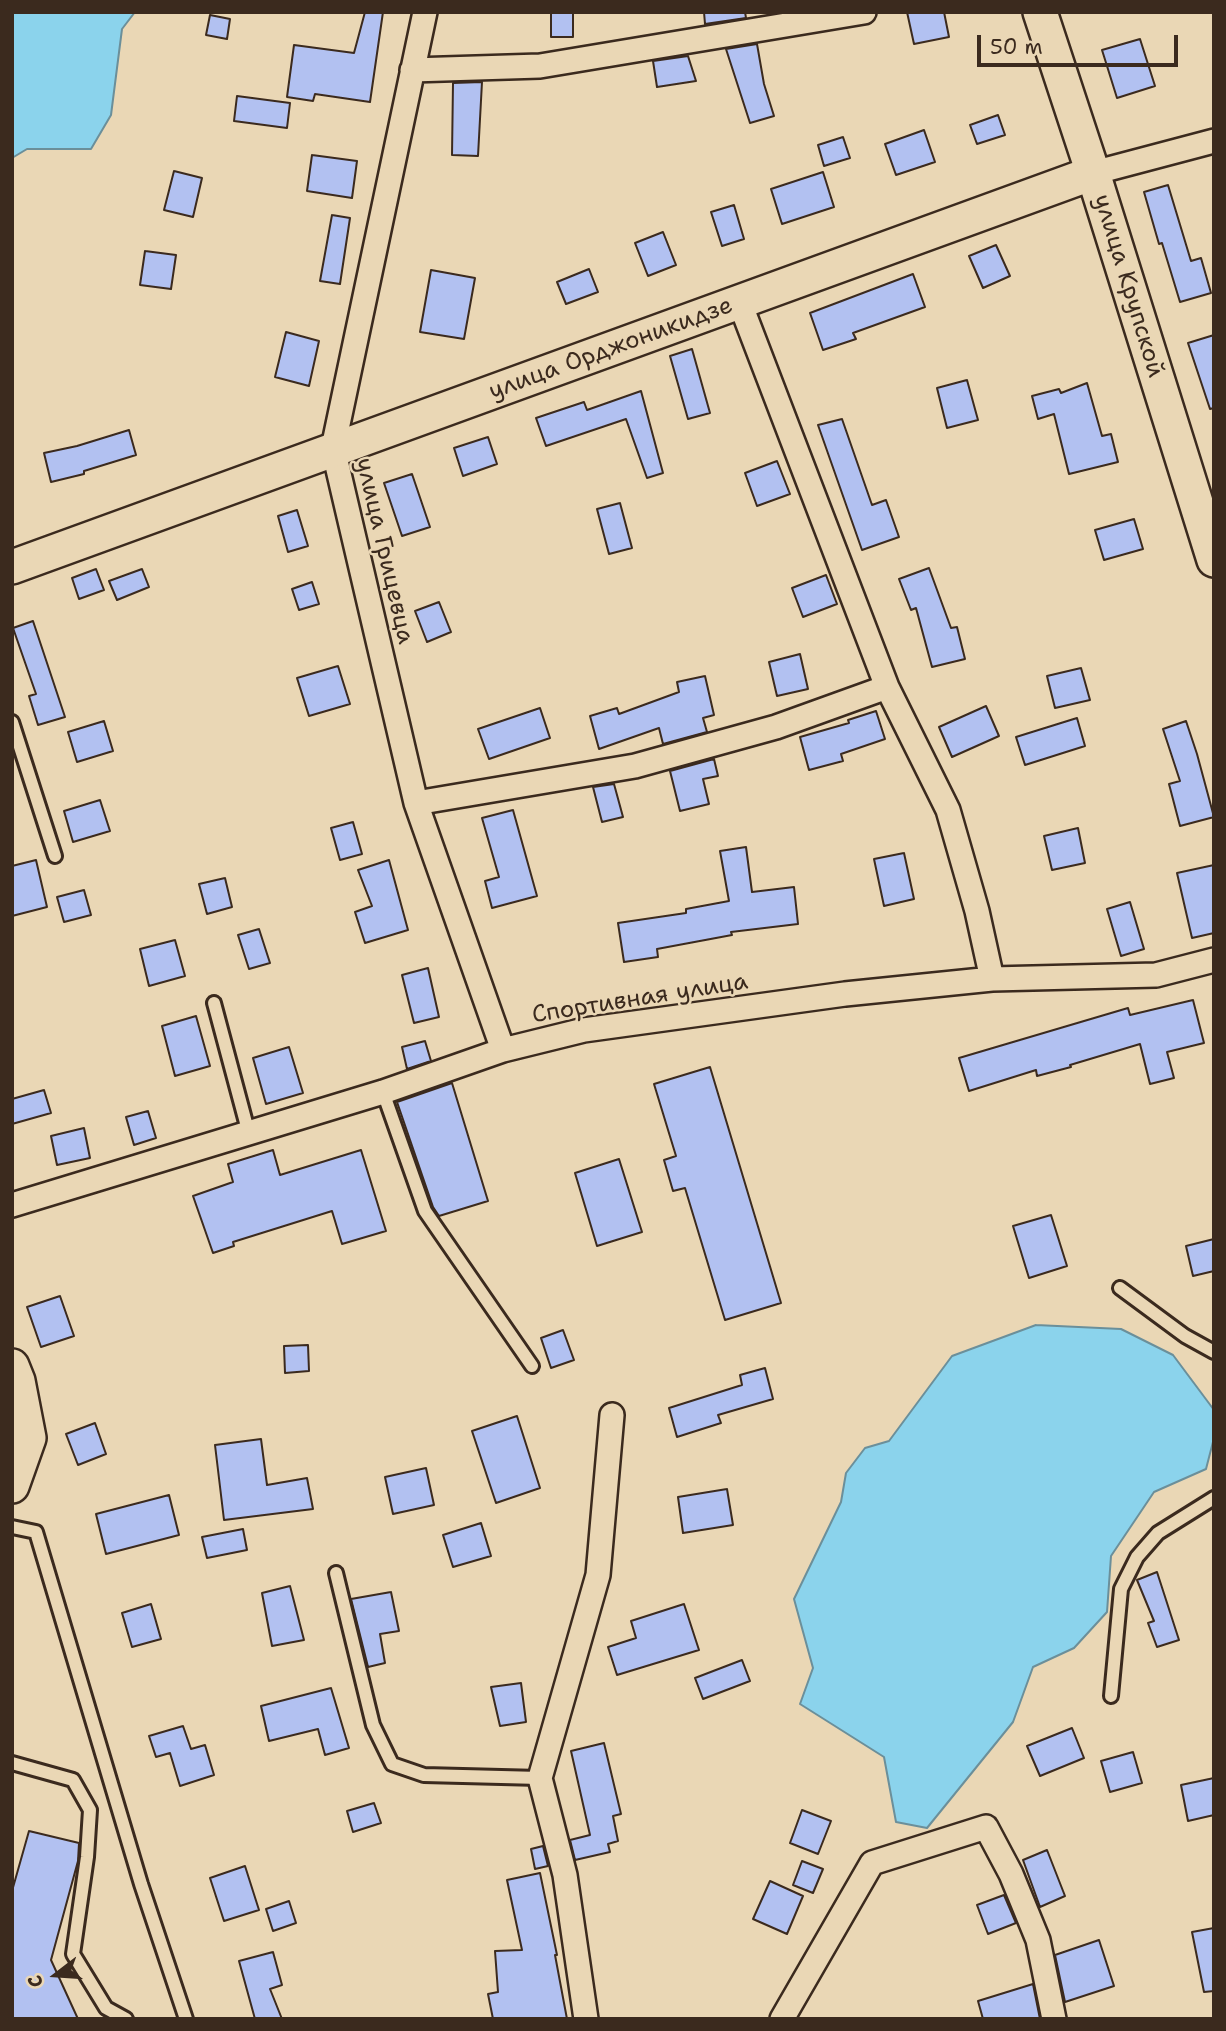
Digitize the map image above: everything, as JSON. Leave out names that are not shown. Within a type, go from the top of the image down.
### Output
[{"type":"street","name":"улица Грицевца","points":[[425,12],[333,448],[415,803],[503,1050]]},
{"type":"street","points":[[412,70],[540,66],[864,12]]},
{"type":"street","name":"улица Крупской","points":[[1040,12],[1214,560]]},
{"type":"street","name":"улица Орджоникидзе","points":[[12,567],[1093,173],[1214,141]]},
{"type":"street","points":[[740,303],[887,687],[948,810],[992,979]]},
{"type":"street","points":[[415,803],[635,766],[776,727],[887,687]]},
{"type":"street","name":"Спортивная улица","points":[[12,1205],[383,1092],[503,1050],[584,1030],[845,994],[992,979],[1156,975],[1214,960]]},
{"type":"street","points":[[12,1366],[18,1381],[29,1438],[12,1486]]},
{"type":"street","points":[[586,2019],[565,1875],[540,1777],[598,1575],[612,1415]]},
{"type":"street","points":[[782,2019],[872,1863],[986,1827],[1011,1874],[1038,1940],[1054,2019]]},
{"type":"lane","points":[[12,722],[55,856]]},
{"type":"lane","points":[[214,1003],[249,1134]]},
{"type":"lane","points":[[383,1092],[425,1210],[531,1366]]},
{"type":"lane","points":[[1120,1288],[1185,1336],[1214,1352]]},
{"type":"lane","points":[[1111,1696],[1121,1589],[1137,1557],[1158,1534],[1214,1498]]},
{"type":"lane","points":[[12,1527],[36,1532],[141,1884],[186,2019]]},
{"type":"lane","points":[[336,1573],[373,1725],[392,1764],[424,1775],[540,1777]]},
{"type":"lane","points":[[12,1763],[73,1780],[90,1810],[87,1857],[73,1954],[106,2008],[126,2019]]},
{"type":"water","points":[[12,12],[135,12],[122,29],[111,115],[91,149],[27,149],[12,158]]},
{"type":"water","points":[[1036,1325],[1121,1329],[1173,1355],[1214,1410],[1214,1438],[1206,1469],[1154,1492],[1111,1556],[1107,1612],[1074,1648],[1033,1667],[1013,1722],[927,1828],[896,1822],[884,1757],[800,1704],[813,1668],[794,1599],[841,1502],[846,1473],[865,1448],[889,1441],[952,1356]]},
{"type":"building","points":[[365,12],[383,12],[370,102],[315,94],[313,101],[287,97],[294,45],[354,53]]},
{"type":"building","points":[[551,12],[573,12],[573,37],[551,37]]},
{"type":"building","points":[[704,12],[745,12],[746,18],[705,24]]},
{"type":"building","points":[[907,12],[944,12],[949,37],[914,44]]},
{"type":"building","points":[[210,15],[230,19],[227,39],[206,35]]},
{"type":"building","points":[[1140,39],[1155,86],[1117,98],[1102,50]]},
{"type":"building","points":[[757,44],[764,84],[774,116],[750,123],[726,49]]},
{"type":"building","points":[[688,56],[696,81],[657,87],[653,61]]},
{"type":"building","points":[[482,82],[478,156],[452,155],[453,83]]},
{"type":"building","points":[[237,96],[290,103],[287,128],[234,121]]},
{"type":"building","points":[[998,115],[1005,135],[977,144],[970,125]]},
{"type":"building","points":[[924,130],[935,162],[896,175],[885,144]]},
{"type":"building","points":[[843,137],[850,158],[824,166],[818,145]]},
{"type":"building","points":[[312,155],[357,161],[352,198],[307,191]]},
{"type":"building","points":[[174,171],[202,178],[193,217],[164,210]]},
{"type":"building","points":[[823,172],[834,207],[782,224],[771,189]]},
{"type":"building","points":[[1168,185],[1191,261],[1201,258],[1211,293],[1180,302],[1144,192]]},
{"type":"building","points":[[734,205],[744,239],[722,246],[711,212]]},
{"type":"building","points":[[332,215],[350,218],[340,284],[320,281]]},
{"type":"building","points":[[663,232],[676,265],[648,276],[635,243]]},
{"type":"building","points":[[996,245],[1010,276],[983,288],[969,256]]},
{"type":"building","points":[[145,251],[176,255],[171,289],[140,285]]},
{"type":"building","points":[[589,269],[598,292],[566,304],[557,282]]},
{"type":"building","points":[[431,270],[475,278],[464,339],[420,332]]},
{"type":"building","points":[[913,274],[925,307],[853,333],[856,339],[823,350],[810,313]]},
{"type":"building","points":[[286,332],[319,341],[309,386],[275,377]]},
{"type":"building","points":[[1214,335],[1214,408],[1210,409],[1188,343]]},
{"type":"building","points":[[692,349],[710,413],[688,419],[670,356]]},
{"type":"building","points":[[967,380],[978,420],[947,428],[937,388]]},
{"type":"building","points":[[1087,383],[1102,436],[1111,434],[1118,462],[1069,474],[1054,414],[1038,419],[1032,396],[1059,389],[1061,393]]},
{"type":"building","points":[[641,391],[663,473],[647,478],[626,419],[546,446],[536,418],[584,402],[587,410]]},
{"type":"building","points":[[842,419],[872,505],[886,500],[899,537],[862,550],[818,425]]},
{"type":"building","points":[[129,430],[136,455],[84,471],[84,474],[51,482],[44,453]]},
{"type":"building","points":[[488,437],[497,464],[463,476],[454,448]]},
{"type":"building","points":[[777,461],[790,494],[757,506],[745,473]]},
{"type":"building","points":[[412,474],[430,527],[402,536],[384,483]]},
{"type":"building","points":[[620,503],[632,548],[609,554],[597,509]]},
{"type":"building","points":[[297,510],[308,546],[288,552],[278,516]]},
{"type":"building","points":[[1134,519],[1143,549],[1104,560],[1095,530]]},
{"type":"building","points":[[929,568],[951,628],[957,627],[965,659],[932,667],[916,608],[911,610],[899,579]]},
{"type":"building","points":[[96,569],[104,590],[79,599],[72,578]]},
{"type":"building","points":[[142,569],[149,587],[117,600],[109,581]]},
{"type":"building","points":[[826,575],[837,604],[803,617],[792,588]]},
{"type":"building","points":[[312,582],[319,604],[299,610],[292,589]]},
{"type":"building","points":[[439,602],[451,632],[427,642],[415,611]]},
{"type":"building","points":[[33,621],[65,717],[38,725],[29,696],[36,694],[13,628]]},
{"type":"building","points":[[800,654],[808,689],[777,696],[769,662]]},
{"type":"building","points":[[338,666],[350,704],[309,716],[297,678]]},
{"type":"building","points":[[1081,668],[1090,700],[1055,708],[1047,676]]},
{"type":"building","points":[[705,676],[714,715],[703,718],[707,732],[663,744],[659,728],[599,749],[590,716],[617,708],[619,714],[679,692],[677,682]]},
{"type":"building","points":[[986,706],[999,736],[952,757],[939,727]]},
{"type":"building","points":[[540,708],[550,738],[489,759],[478,729]]},
{"type":"building","points":[[876,711],[885,739],[841,754],[843,761],[809,770],[800,737],[849,723],[848,720]]},
{"type":"building","points":[[1077,718],[1085,746],[1025,765],[1016,737]]},
{"type":"building","points":[[104,721],[113,751],[77,762],[68,732]]},
{"type":"building","points":[[1186,721],[1214,817],[1180,826],[1169,784],[1180,781],[1163,729]]},
{"type":"building","points":[[714,759],[718,776],[703,779],[709,804],[680,811],[670,771]]},
{"type":"building","points":[[614,784],[623,817],[602,822],[593,787]]},
{"type":"building","points":[[100,800],[110,831],[73,842],[64,811]]},
{"type":"building","points":[[513,810],[537,896],[492,908],[485,881],[499,877],[482,818]]},
{"type":"building","points":[[353,822],[362,854],[340,860],[331,828]]},
{"type":"building","points":[[1078,828],[1085,863],[1052,870],[1044,836]]},
{"type":"building","points":[[746,847],[752,892],[794,887],[798,924],[731,932],[732,935],[657,949],[658,957],[624,962],[618,923],[686,913],[686,909],[729,901],[720,851]]},
{"type":"building","points":[[904,853],[914,899],[884,906],[874,859]]},
{"type":"building","points":[[36,860],[47,907],[12,916],[12,866]]},
{"type":"building","points":[[389,860],[408,930],[365,943],[355,912],[372,906],[358,870]]},
{"type":"building","points":[[1214,865],[1214,933],[1192,938],[1177,873]]},
{"type":"building","points":[[225,878],[232,907],[207,914],[199,884]]},
{"type":"building","points":[[84,890],[91,915],[64,922],[57,897]]},
{"type":"building","points":[[1130,902],[1144,949],[1121,956],[1107,909]]},
{"type":"building","points":[[259,929],[270,963],[249,969],[238,935]]},
{"type":"building","points":[[175,940],[185,976],[149,986],[140,949]]},
{"type":"building","points":[[428,968],[439,1017],[414,1023],[402,975]]},
{"type":"building","points":[[1193,1000],[1204,1043],[1167,1052],[1174,1078],[1150,1084],[1140,1044],[1070,1065],[1071,1067],[1037,1076],[1036,1070],[969,1091],[959,1058],[1128,1008],[1130,1015]]},
{"type":"building","points":[[196,1016],[210,1066],[175,1076],[162,1026]]},
{"type":"building","points":[[425,1041],[431,1061],[407,1069],[402,1047]]},
{"type":"building","points":[[289,1047],[303,1093],[266,1104],[253,1058]]},
{"type":"building","points":[[710,1067],[781,1303],[725,1320],[685,1188],[673,1191],[664,1160],[676,1156],[654,1084]]},
{"type":"building","points":[[452,1083],[488,1201],[439,1216],[433,1207],[397,1102]]},
{"type":"building","points":[[44,1090],[51,1113],[12,1124],[12,1099]]},
{"type":"building","points":[[148,1111],[156,1138],[134,1145],[126,1117]]},
{"type":"building","points":[[84,1128],[90,1158],[57,1165],[51,1136]]},
{"type":"building","points":[[273,1150],[280,1175],[361,1150],[386,1231],[342,1244],[332,1211],[233,1242],[234,1246],[213,1253],[193,1196],[233,1182],[228,1164]]},
{"type":"building","points":[[619,1159],[642,1232],[597,1246],[575,1173]]},
{"type":"building","points":[[1051,1215],[1067,1266],[1029,1278],[1013,1226]]},
{"type":"building","points":[[1214,1239],[1214,1271],[1193,1276],[1186,1246]]},
{"type":"building","points":[[60,1296],[74,1336],[41,1347],[27,1307]]},
{"type":"building","points":[[563,1330],[574,1360],[551,1368],[541,1338]]},
{"type":"building","points":[[308,1345],[309,1371],[285,1373],[284,1346]]},
{"type":"building","points":[[765,1368],[773,1399],[718,1415],[721,1423],[677,1437],[669,1408],[742,1385],[740,1375]]},
{"type":"building","points":[[517,1416],[540,1488],[496,1503],[472,1431]]},
{"type":"building","points":[[95,1423],[106,1454],[78,1465],[66,1434]]},
{"type":"building","points":[[261,1439],[267,1485],[307,1478],[313,1509],[224,1520],[215,1445]]},
{"type":"building","points":[[426,1468],[434,1505],[393,1514],[385,1477]]},
{"type":"building","points":[[727,1489],[733,1525],[683,1533],[678,1497]]},
{"type":"building","points":[[169,1495],[179,1535],[106,1554],[96,1514]]},
{"type":"building","points":[[481,1523],[491,1556],[453,1567],[443,1535]]},
{"type":"building","points":[[243,1529],[247,1550],[207,1558],[202,1537]]},
{"type":"building","points":[[1157,1572],[1179,1640],[1157,1647],[1148,1623],[1154,1621],[1137,1580]]},
{"type":"building","points":[[290,1586],[304,1640],[272,1646],[262,1593]]},
{"type":"building","points":[[391,1592],[399,1631],[380,1634],[385,1663],[368,1667],[351,1599]]},
{"type":"building","points":[[151,1604],[161,1639],[132,1647],[122,1613]]},
{"type":"building","points":[[684,1604],[699,1650],[617,1675],[608,1647],[636,1638],[631,1621]]},
{"type":"building","points":[[742,1660],[750,1681],[703,1699],[695,1678]]},
{"type":"building","points":[[521,1683],[526,1722],[500,1726],[491,1687]]},
{"type":"building","points":[[331,1688],[349,1748],[325,1755],[318,1729],[269,1741],[261,1706]]},
{"type":"building","points":[[183,1726],[191,1749],[205,1745],[214,1775],[180,1786],[170,1753],[156,1757],[149,1736]]},
{"type":"building","points":[[1072,1728],[1084,1758],[1040,1776],[1027,1746]]},
{"type":"building","points":[[604,1743],[621,1814],[613,1816],[618,1841],[608,1844],[610,1852],[575,1860],[570,1840],[590,1835],[571,1751]]},
{"type":"building","points":[[1133,1752],[1142,1783],[1110,1792],[1101,1761]]},
{"type":"building","points":[[1214,1778],[1214,1815],[1188,1821],[1181,1785]]},
{"type":"building","points":[[374,1803],[381,1823],[353,1832],[347,1811]]},
{"type":"building","points":[[802,1810],[831,1821],[818,1854],[790,1843]]},
{"type":"building","points":[[29,1831],[79,1843],[78,1861],[51,1960],[78,2019],[12,2019],[12,1891]]},
{"type":"building","points":[[543,1846],[548,1866],[535,1869],[531,1849]]},
{"type":"building","points":[[1047,1850],[1065,1896],[1040,1907],[1023,1860]]},
{"type":"building","points":[[802,1861],[823,1869],[813,1893],[793,1885]]},
{"type":"building","points":[[245,1866],[259,1910],[224,1921],[210,1878]]},
{"type":"building","points":[[540,1873],[567,2019],[493,2019],[488,1994],[498,1992],[495,1951],[522,1950],[507,1880]]},
{"type":"building","points":[[770,1881],[803,1896],[787,1934],[753,1919]]},
{"type":"building","points":[[1004,1895],[1016,1923],[988,1934],[977,1905]]},
{"type":"building","points":[[289,1901],[296,1923],[273,1931],[266,1909]]},
{"type":"building","points":[[1214,1928],[1214,1991],[1204,1992],[1192,1932]]},
{"type":"building","points":[[1099,1940],[1114,1986],[1065,2002],[1055,1955]]},
{"type":"building","points":[[273,1952],[282,1985],[270,1989],[282,2019],[255,2019],[239,1961]]},
{"type":"building","points":[[1033,1984],[1040,2019],[983,2019],[978,2001]]}]
